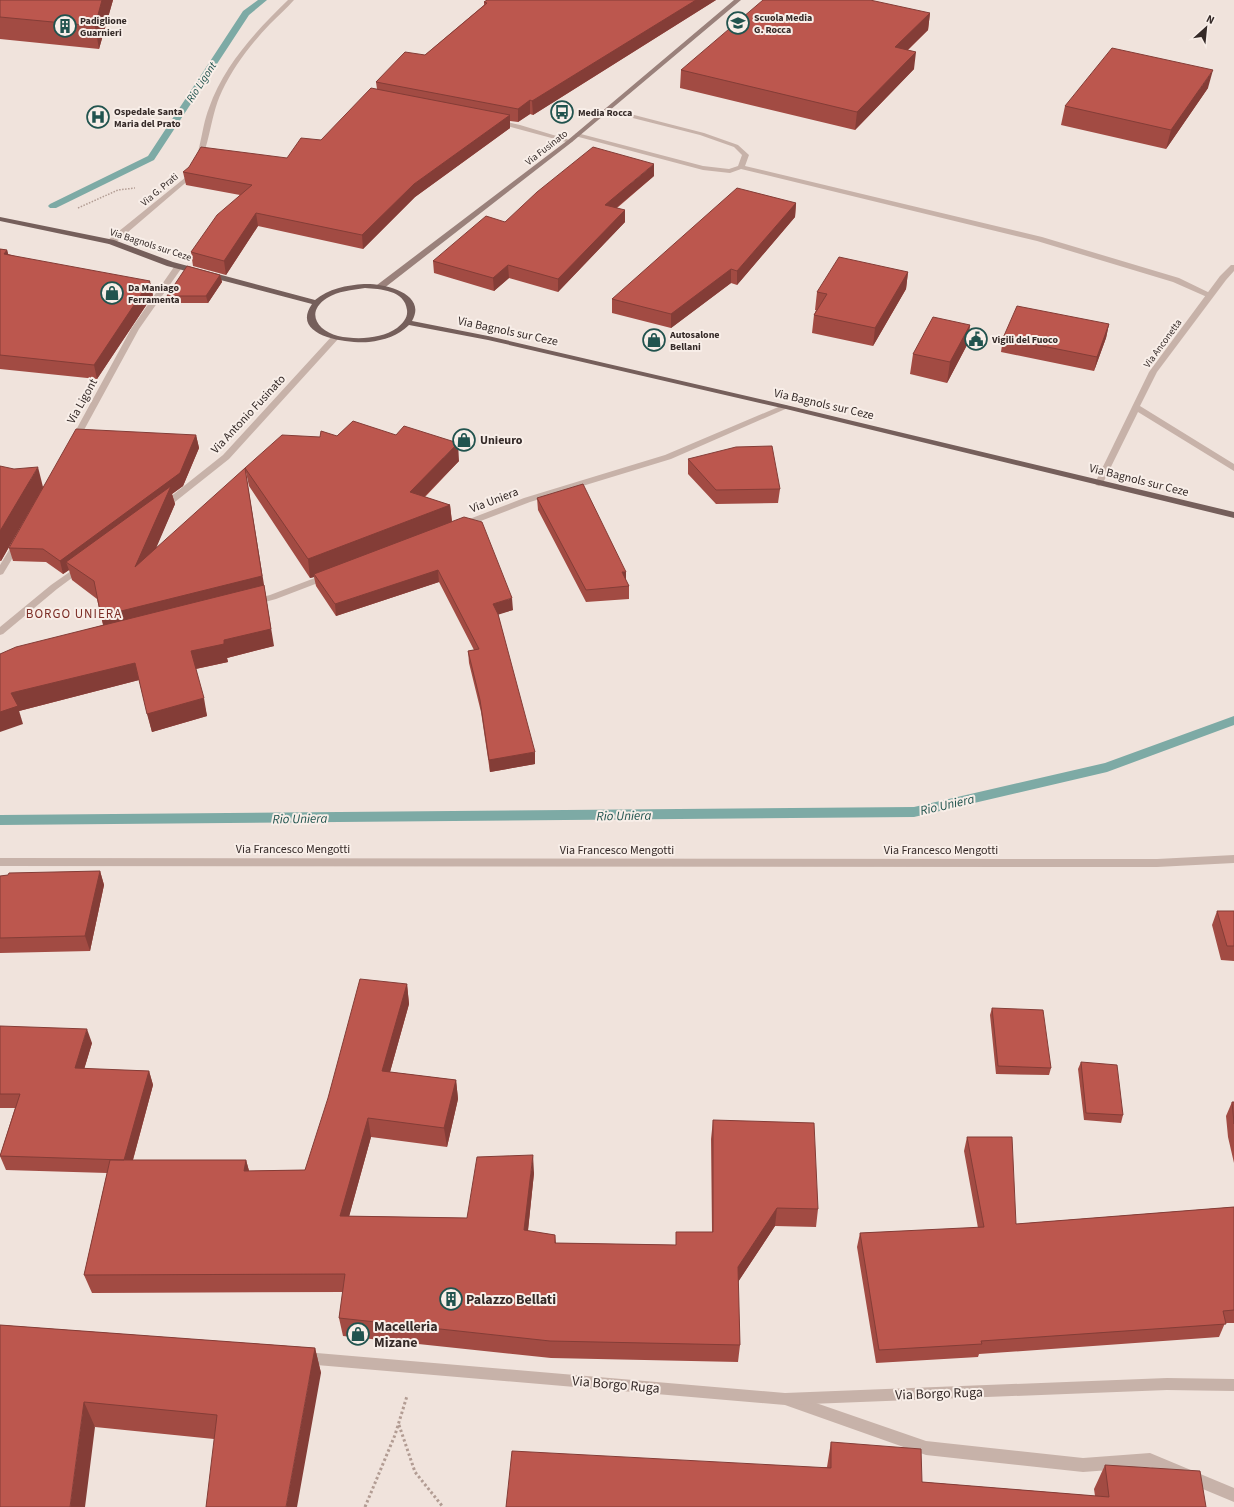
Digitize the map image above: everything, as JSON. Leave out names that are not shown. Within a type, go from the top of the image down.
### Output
[{"type":"main road","name":"Via Fusinato","points":[[380,287],[570,141],[738,0]]},
{"type":"main road","name":"Via Bagnols sur Ceze","points":[[0,219],[112,242],[170,264],[317,302]]},
{"type":"main road","points":[[351,287],[380,287],[394,291],[405,297],[411,305],[412,313],[408,323],[398,330],[384,336],[368,340],[335,338],[323,333],[315,327],[310,319],[311,310],[317,302],[325,296],[351,287]]},
{"type":"main road","name":"Via Bagnols sur Ceze","points":[[408,323],[488,338],[786,407],[1234,515]]},
{"type":"street","name":"Via G. Prati","points":[[112,242],[188,178],[195,170],[201,157],[206,125],[230,71],[254,38],[291,0]]},
{"type":"street","points":[[607,110],[702,134],[736,146],[746,155],[741,167]]},
{"type":"street","points":[[488,120],[518,126],[570,141]]},
{"type":"street","points":[[577,135],[703,168],[730,171],[741,167],[1039,239],[1176,280],[1210,295]]},
{"type":"street","name":"Via Ligont","points":[[72,446],[135,329],[179,266]]},
{"type":"street","name":"Via Anconetta","points":[[1099,483],[1153,372],[1223,278],[1234,267]]},
{"type":"street","name":"Via Antonio Fusinato","points":[[154,514],[226,457],[335,338]]},
{"type":"street","name":"Via Uniera","points":[[455,527],[527,500],[668,457],[786,407]]},
{"type":"street","points":[[1136,407],[1234,468]]},
{"type":"street","points":[[0,572],[23,535]]},
{"type":"street","points":[[0,632],[54,587],[91,560]]},
{"type":"street","points":[[242,604],[273,597],[339,572]]},
{"type":"street","name":"Via Francesco Mengotti","points":[[0,862],[1157,863],[1234,859]]},
{"type":"street","name":"Via Borgo Ruga","points":[[291,1356],[785,1398],[1167,1384],[1234,1385]]},
{"type":"street","points":[[785,1398],[926,1448],[1083,1465],[1150,1460],[1234,1495]]},
{"type":"path","points":[[75,210],[118,190],[141,189]]},
{"type":"path","points":[[365,1507],[398,1424],[416,1367]]},
{"type":"path","points":[[398,1424],[415,1472],[443,1507]]},
{"type":"building","points":[[0,0],[102,0],[95,26],[0,17]]},
{"type":"building","points":[[487,0],[696,0],[532,101],[530,100],[518,109],[376,82],[405,52],[425,55],[487,3],[484,2]]},
{"type":"building","points":[[763,0],[870,0],[930,13],[895,47],[916,52],[857,112],[681,70]]},
{"type":"building","points":[[1112,48],[1213,70],[1171,130],[1065,106]]},
{"type":"building","points":[[371,88],[510,115],[414,184],[362,235],[256,213],[224,261],[191,252],[217,215],[252,185],[183,172],[189,167],[201,147],[287,158],[301,138],[321,140]]},
{"type":"building","points":[[593,147],[654,164],[605,205],[625,210],[558,279],[508,265],[493,278],[433,261],[486,216],[505,222],[537,192]]},
{"type":"building","points":[[737,188],[796,203],[737,271],[731,269],[671,314],[612,299]]},
{"type":"building","points":[[0,249],[7,250],[4,254],[150,281],[94,365],[0,355]]},
{"type":"building","points":[[839,257],[908,272],[875,328],[814,315],[827,294],[817,292]]},
{"type":"building","points":[[187,266],[220,275],[206,296],[167,296]]},
{"type":"building","points":[[1017,306],[1109,324],[1097,357],[1003,338]]},
{"type":"building","points":[[933,317],[970,325],[950,362],[913,354]]},
{"type":"building","points":[[353,421],[396,435],[404,426],[458,443],[410,492],[450,505],[308,559],[245,468],[282,435],[320,437],[321,431],[337,436]]},
{"type":"building","points":[[76,429],[196,435],[180,473],[60,561],[43,549],[9,548]]},
{"type":"building","points":[[772,446],[780,489],[716,490],[688,459],[736,447]]},
{"type":"building","points":[[0,466],[14,469],[38,467],[0,531]]},
{"type":"building","points":[[245,468],[262,576],[101,616],[94,581],[66,562],[171,486],[135,567]]},
{"type":"building","points":[[583,484],[626,572],[622,572],[629,586],[586,590],[537,498]]},
{"type":"building","points":[[464,517],[482,522],[512,598],[493,604],[498,614],[535,752],[489,760],[480,700],[468,651],[479,649],[438,570],[335,604],[314,574]]},
{"type":"building","points":[[264,585],[271,629],[224,640],[224,644],[191,651],[204,698],[147,714],[135,663],[11,693],[18,706],[0,712],[0,654],[16,647]]},
{"type":"building","points":[[100,871],[85,936],[0,938],[0,876],[8,875],[9,873]]},
{"type":"building","points":[[1217,911],[1234,911],[1234,946],[1227,946]]},
{"type":"building","points":[[360,979],[407,984],[382,1071],[456,1080],[444,1128],[368,1118],[340,1216],[467,1218],[477,1157],[533,1155],[524,1230],[555,1235],[555,1243],[676,1245],[676,1232],[713,1232],[713,1120],[814,1123],[818,1209],[777,1208],[738,1267],[740,1345],[550,1341],[339,1318],[345,1274],[84,1275],[110,1160],[246,1160],[244,1171],[305,1170],[328,1098]]},
{"type":"building","points":[[992,1008],[1043,1010],[1051,1068],[998,1066]]},
{"type":"building","points":[[0,1026],[87,1029],[75,1068],[149,1071],[124,1160],[0,1156],[20,1094],[0,1094]]},
{"type":"building","points":[[1081,1062],[1117,1065],[1123,1115],[1086,1113]]},
{"type":"building","points":[[1232,1102],[1234,1102],[1234,1123]]},
{"type":"building","points":[[967,1137],[1012,1137],[1016,1224],[1234,1207],[1234,1310],[1223,1311],[1226,1324],[981,1341],[982,1344],[879,1350],[860,1233],[984,1227]]},
{"type":"building","points":[[0,1325],[315,1348],[286,1507],[206,1507],[217,1415],[84,1402],[70,1507],[0,1507]]},
{"type":"building","points":[[831,1442],[921,1449],[922,1482],[1109,1497],[1105,1465],[1200,1471],[1206,1507],[506,1507],[512,1451],[831,1468]]},
{"type":"waterway","name":"Rio Ligont","points":[[53,206],[151,158],[246,13],[263,0]]},
{"type":"waterway","name":"Rio Uniera","points":[[0,820],[914,812],[1107,767],[1234,720]]},
{"type":"place","name":"Scuola Media G. Rocca","points":[[738,23]]},
{"type":"place","name":"Padiglione Guarnieri","points":[[65,26]]},
{"type":"place","name":"Media Rocca","points":[[562,112]]},
{"type":"place","name":"Ospedale Santa Maria del Prato","points":[[98,117]]},
{"type":"place","name":"Da Maniago Ferramenta","points":[[112,293]]},
{"type":"place","name":"Vigili del Fuoco","points":[[976,339]]},
{"type":"place","name":"Autosalone Bellani","points":[[654,340]]},
{"type":"place","name":"Unieuro","points":[[464,440]]},
{"type":"place","name":"Palazzo Bellati","points":[[451,1299]]},
{"type":"place","name":"Macelleria Mizane","points":[[358,1334]]},
{"type":"district","name":"BORGO UNIERA","points":[[74,613]]}]
